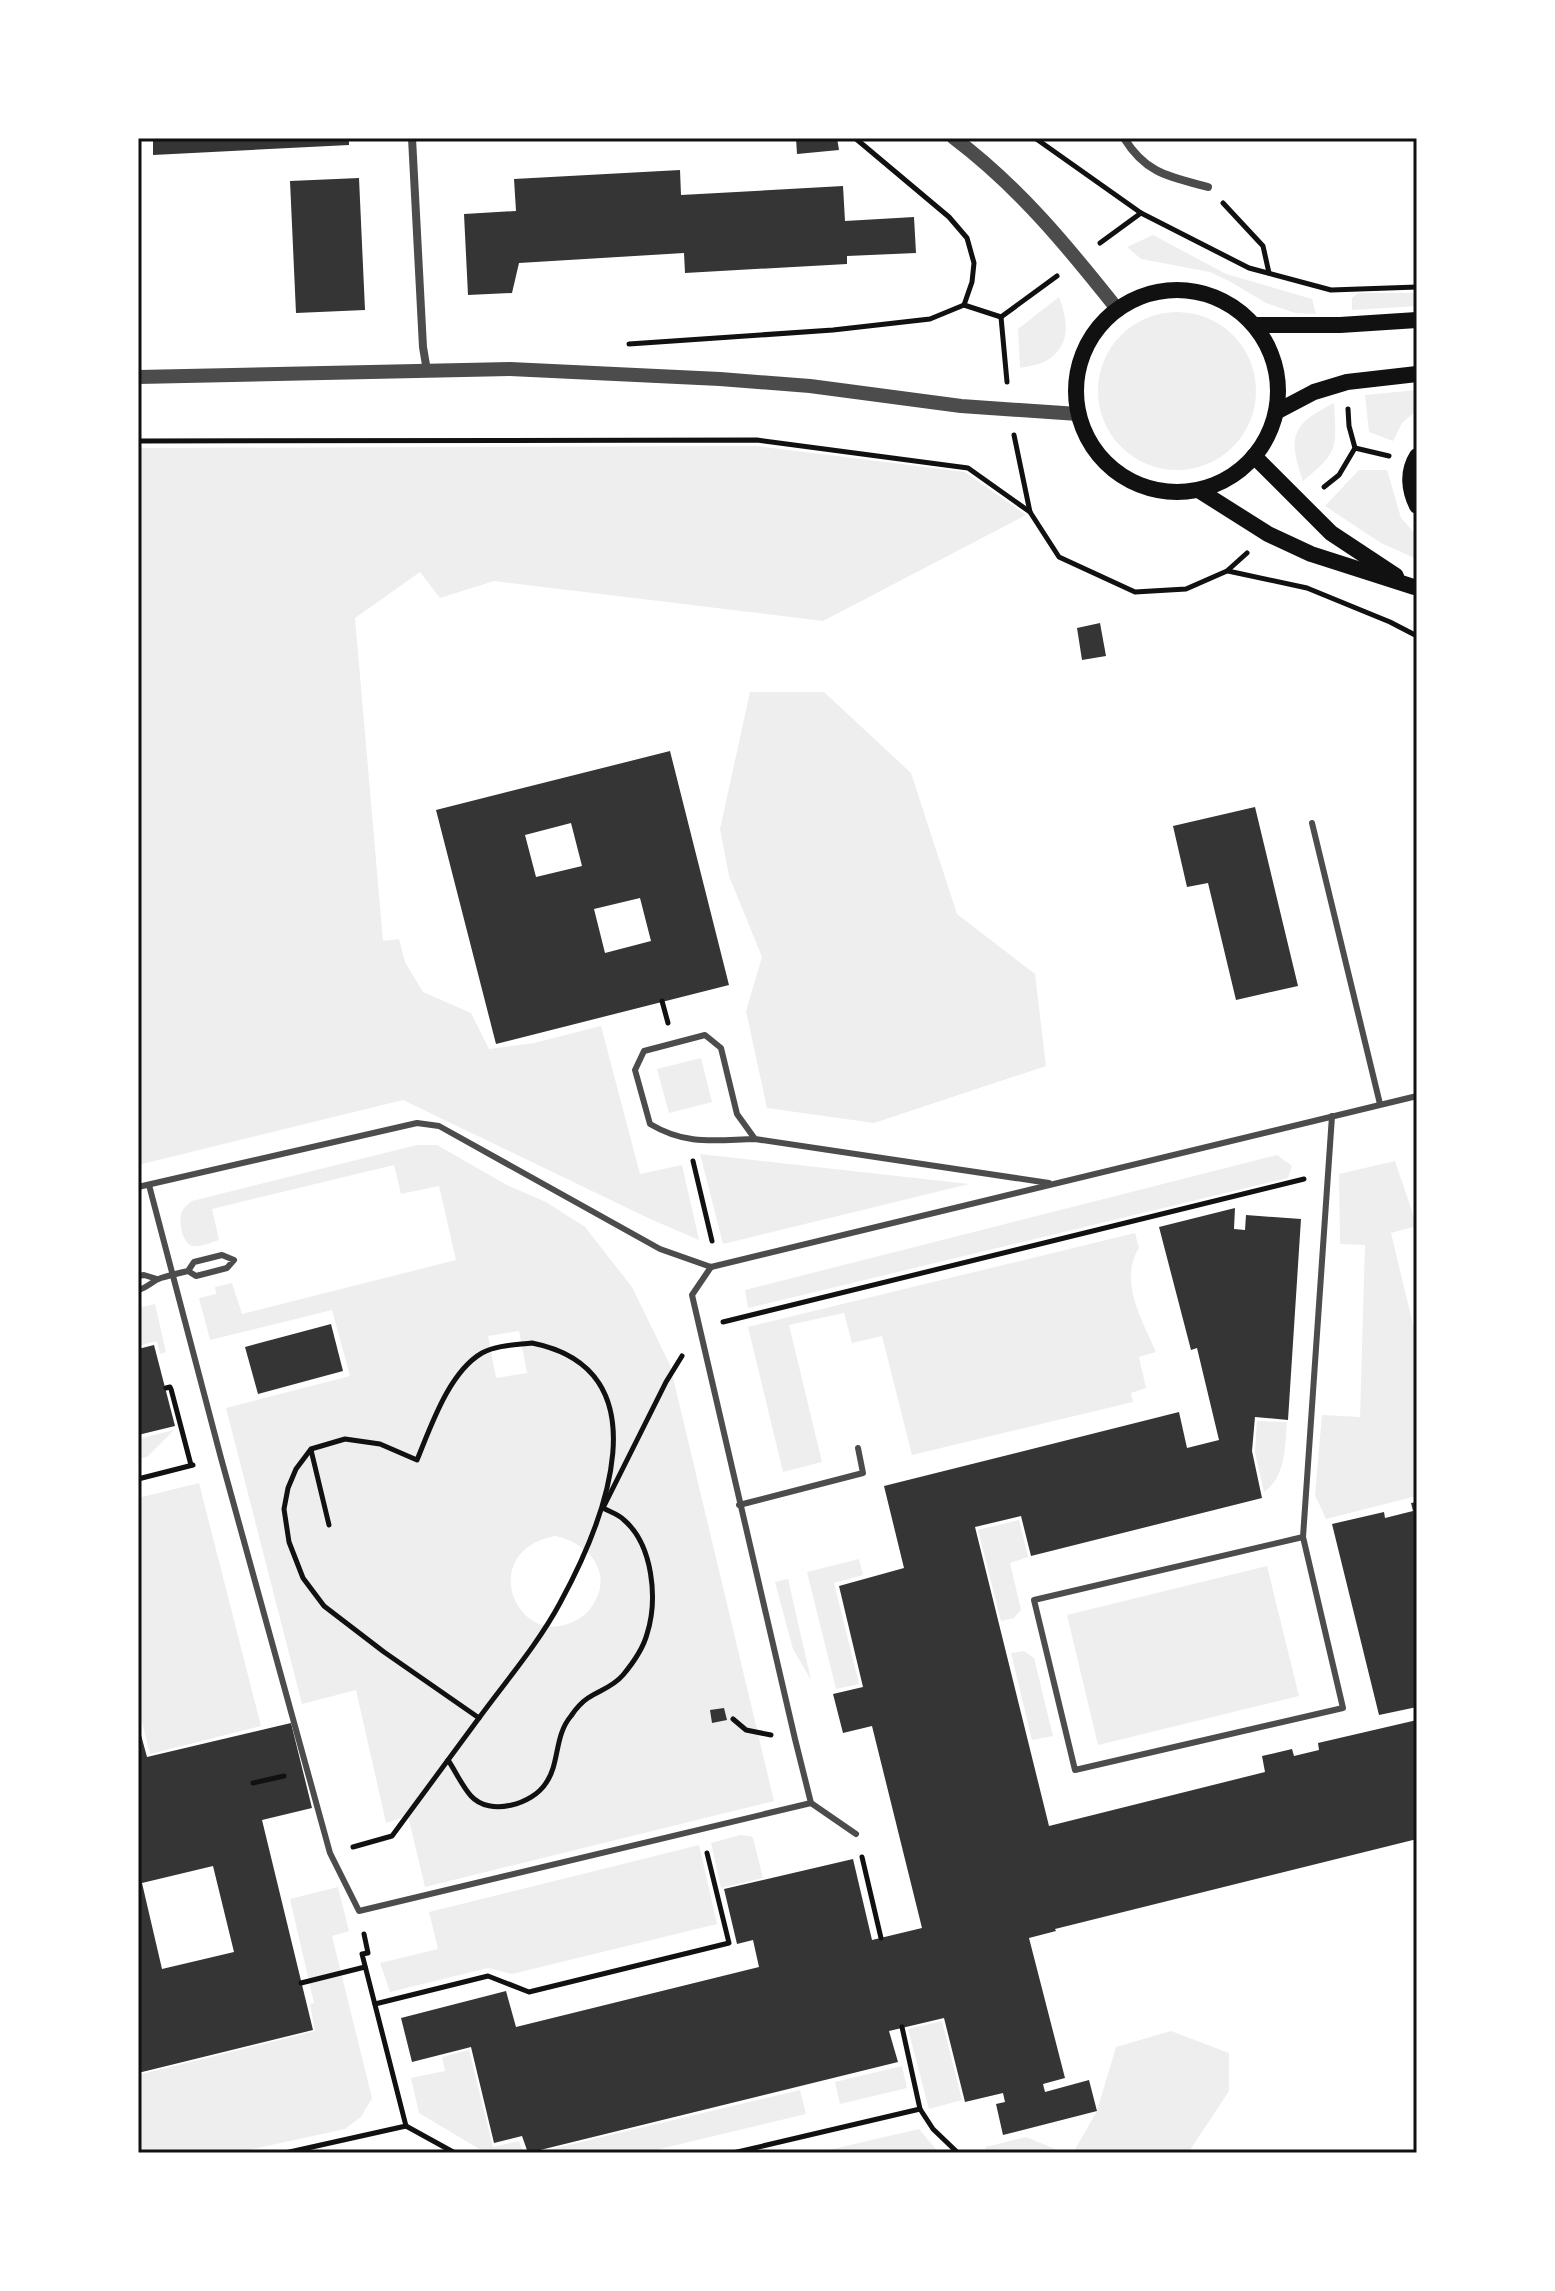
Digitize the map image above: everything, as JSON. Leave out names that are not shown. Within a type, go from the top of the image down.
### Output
[{"type":"main road","points":[[1173,290],[1198,292],[1222,301],[1244,314],[1255,325],[1273,356],[1278,381],[1276,412],[1271,431],[1240,471],[1200,491],[1168,493],[1143,487],[1120,476],[1101,459],[1086,438],[1078,414],[1075,389],[1079,364],[1089,340],[1104,320],[1124,304],[1148,294],[1173,290]]},
{"type":"main road","points":[[1255,325],[1340,325],[1417,320]]},
{"type":"main road","points":[[1276,412],[1314,392],[1347,382],[1417,374]]},
{"type":"main road","points":[[1254,456],[1331,533],[1416,588]]},
{"type":"main road","points":[[1417,456],[1413,462],[1409,490],[1417,506]]},
{"type":"main road","points":[[1200,491],[1268,534],[1311,554],[1416,588]]},
{"type":"street","points":[[412,138],[423,347],[427,371]]},
{"type":"street","points":[[954,138],[1025,199],[1118,310]]},
{"type":"street","points":[[1124,138],[1132,151],[1160,174],[1208,187]]},
{"type":"street","points":[[138,377],[510,369],[810,386],[961,406],[1078,414]]},
{"type":"lane","points":[[1312,823],[1380,1104]]},
{"type":"lane","points":[[755,1139],[737,1114],[721,1048],[705,1035],[644,1051],[635,1070],[650,1124],[667,1134],[689,1140],[755,1139],[1055,1184]]},
{"type":"lane","points":[[138,1187],[417,1123],[439,1126],[660,1249],[711,1267],[1417,1096]]},
{"type":"lane","points":[[1303,1537],[1034,1600],[1075,1770],[1343,1708],[1303,1537],[1332,1116]]},
{"type":"lane","points":[[149,1185],[330,1853],[359,1911],[811,1803]]},
{"type":"lane","points":[[138,1290],[149,1287],[157,1279],[188,1271],[194,1262],[222,1255],[234,1260],[227,1268],[196,1276],[188,1271]]},
{"type":"lane","points":[[711,1267],[692,1295],[698,1328],[811,1803],[856,1834]]},
{"type":"lane","points":[[138,1276],[157,1279]]},
{"type":"lane","points":[[739,1505],[863,1473],[858,1448]]},
{"type":"path","points":[[855,138],[949,217],[967,238],[974,263],[972,282],[964,305]]},
{"type":"path","points":[[1035,138],[1141,213],[1249,268],[1331,290],[1417,287]]},
{"type":"path","points":[[1208,187],[1263,246],[1269,273]]},
{"type":"path","points":[[1001,317],[1141,213]]},
{"type":"path","points":[[616,344],[833,330],[916,321],[930,319],[964,305],[1001,317]]},
{"type":"path","points":[[1001,317],[1018,463],[1030,512],[1059,557],[1135,592],[1186,589],[1227,571],[1307,588],[1417,636]]},
{"type":"path","points":[[138,441],[757,440],[968,468],[1030,512]]},
{"type":"path","points":[[689,1140],[712,1241],[711,1267]]},
{"type":"path","points":[[330,1853],[392,1836],[559,1604],[666,1382],[698,1328],[1328,1173]]},
{"type":"path","points":[[479,1718],[324,1606],[303,1578],[289,1542],[284,1509],[296,1469],[311,1449],[345,1439],[380,1444],[417,1460],[442,1403],[469,1363],[484,1352],[532,1343],[553,1347],[569,1355],[586,1369],[608,1398],[614,1438],[603,1508]]},
{"type":"path","points":[[166,1388],[171,1389],[191,1465]]},
{"type":"path","points":[[311,1449],[329,1525]]},
{"type":"path","points":[[138,1479],[221,1458]]},
{"type":"path","points":[[448,1760],[472,1798],[488,1806],[509,1805],[535,1795],[549,1776],[558,1737],[568,1718],[587,1698],[621,1678],[639,1653],[647,1634],[652,1606],[645,1552],[634,1529],[622,1517],[603,1508]]},
{"type":"path","points":[[733,1719],[746,1730],[795,1739]]},
{"type":"path","points":[[375,2004],[488,1976],[529,1992],[729,1943],[701,1830]]},
{"type":"path","points":[[856,1834],[881,1938]]},
{"type":"path","points":[[359,1911],[368,1953],[362,1954],[406,2126]]},
{"type":"path","points":[[301,1983],[365,1967]]},
{"type":"path","points":[[902,2027],[920,2109],[933,2129],[958,2153]]},
{"type":"path","points":[[733,2153],[920,2109]]},
{"type":"path","points":[[285,2153],[406,2126],[455,2153]]},
{"type":"shaded area","points":[[1153,235],[1226,274],[1312,299],[1316,314],[1295,313],[1266,303],[1210,272],[1141,259],[1127,247]]},
{"type":"shaded area","points":[[1358,293],[1417,293],[1417,306],[1352,310],[1352,298]]},
{"type":"shaded area","points":[[1059,297],[1066,324],[1060,348],[1046,361],[1020,368],[1018,329]]},
{"type":"shaded area","points":[[1177,312],[1207,318],[1233,335],[1250,361],[1256,391],[1250,421],[1233,447],[1207,464],[1177,470],[1147,464],[1121,447],[1104,421],[1098,391],[1104,361],[1121,335],[1147,318]]},
{"type":"shaded area","points":[[1417,390],[1417,410],[1402,423],[1393,441],[1369,432],[1365,395]]},
{"type":"shaded area","points":[[1334,403],[1333,448],[1324,462],[1303,481],[1295,453],[1297,433],[1309,418]]},
{"type":"shaded area","points":[[757,446],[965,472],[1026,515],[823,621],[494,581],[440,598],[420,572],[355,618],[383,941],[399,939],[405,962],[423,992],[471,1013],[489,1049],[534,1043],[601,1026],[640,1174],[682,1165],[699,1240],[403,1100],[138,1165],[138,448]]},
{"type":"shaded area","points":[[1359,470],[1387,470],[1401,518],[1417,536],[1417,559],[1381,543],[1325,506]]},
{"type":"shaded area","points":[[750,692],[824,692],[911,773],[957,914],[1035,974],[1046,1066],[874,1123],[767,1108],[746,1011],[762,957],[729,876],[720,829]]},
{"type":"shaded area","points":[[701,1058],[712,1102],[669,1113],[657,1069]]},
{"type":"shaded area","points":[[417,1145],[437,1145],[507,1185],[546,1202],[585,1227],[632,1287],[670,1365],[774,1801],[425,1887],[408,1816],[386,1823],[356,1690],[302,1704],[226,1408],[350,1376],[332,1310],[210,1340],[199,1298],[216,1294],[215,1287],[232,1283],[242,1314],[456,1260],[439,1186],[401,1194],[394,1165],[212,1209],[219,1240],[196,1246],[186,1241],[181,1226],[182,1211],[192,1201]],"holes":[[[519,1331],[527,1373],[496,1378],[488,1336]],[[555,1536],[588,1553],[600,1573],[600,1584],[597,1596],[584,1615],[570,1623],[550,1626],[533,1621],[521,1610],[513,1594],[511,1576],[517,1559],[531,1545]]]},
{"type":"shaded area","points":[[700,1154],[969,1184],[723,1244]]},
{"type":"shaded area","points":[[1277,1155],[1292,1166],[1288,1178],[748,1308],[745,1290]]},
{"type":"shaded area","points":[[1395,1161],[1417,1226],[1391,1233],[1417,1341],[1417,1496],[1326,1519],[1315,1495],[1322,1415],[1360,1417],[1365,1245],[1340,1244],[1339,1174]]},
{"type":"shaded area","points":[[1135,1233],[1139,1248],[1133,1261],[1132,1287],[1139,1314],[1156,1352],[1139,1357],[1146,1388],[1131,1393],[1133,1402],[912,1455],[882,1336],[852,1343],[844,1313],[789,1325],[822,1462],[783,1472],[748,1327]]},
{"type":"shaded area","points":[[155,1304],[166,1352],[160,1354],[157,1341],[138,1346],[138,1308]]},
{"type":"shaded area","points":[[1257,1421],[1287,1422],[1280,1470],[1264,1492],[1255,1453]]},
{"type":"shaded area","points":[[174,1430],[147,1457],[138,1459],[138,1439]]},
{"type":"shaded area","points":[[199,1483],[261,1726],[150,1754],[138,1706],[138,1498]]},
{"type":"shaded area","points":[[1019,1520],[1028,1557],[1010,1563],[1021,1610],[1014,1618],[1001,1621],[978,1530]]},
{"type":"shaded area","points":[[859,1559],[863,1575],[834,1583],[859,1684],[836,1689],[807,1572]]},
{"type":"shaded area","points":[[1267,1566],[1299,1696],[1098,1745],[1067,1615]]},
{"type":"shaded area","points":[[788,1579],[811,1680],[793,1649],[775,1582]]},
{"type":"shaded area","points":[[1024,1651],[1034,1658],[1053,1736],[1032,1740],[1011,1653]]},
{"type":"shaded area","points":[[740,1835],[753,1838],[763,1878],[721,1888],[711,1843]]},
{"type":"shaded area","points":[[699,1845],[717,1924],[512,1974],[488,1968],[390,1992],[380,1963],[438,1949],[429,1912]]},
{"type":"shaded area","points":[[338,1887],[349,1931],[332,1936],[372,2098],[361,2117],[345,2129],[234,2153],[138,2153],[138,2075],[315,2031],[310,2004],[314,2003],[290,1899]]},
{"type":"shaded area","points":[[942,2021],[962,2100],[929,2109],[908,2029]]},
{"type":"shaded area","points":[[1171,2031],[1229,2053],[1229,2091],[1188,2153],[1073,2153],[1097,2111],[1116,2047]]},
{"type":"shaded area","points":[[469,2050],[493,2147],[519,2141],[523,2153],[486,2153],[419,2113],[411,2078],[445,2071],[442,2057]]},
{"type":"shaded area","points":[[902,2066],[907,2088],[840,2104],[835,2082]]},
{"type":"shaded area","points":[[800,2090],[806,2114],[643,2153],[547,2153],[547,2150]]},
{"type":"shaded area","points":[[919,2129],[939,2153],[816,2153]]},
{"type":"shaded area","points":[[1026,2137],[1065,2153],[987,2153],[985,2147]]},
{"type":"building","points":[[153,138],[349,138],[349,145],[153,155]]},
{"type":"building","points":[[796,138],[837,138],[839,150],[797,154]]},
{"type":"building","points":[[680,170],[681,195],[843,186],[845,221],[914,217],[916,253],[847,256],[847,264],[685,273],[684,253],[519,263],[512,293],[468,295],[464,214],[516,211],[514,179]]},
{"type":"building","points":[[359,178],[365,310],[296,313],[290,181]]},
{"type":"building","points":[[1100,623],[1106,656],[1082,660],[1077,628]]},
{"type":"building","points":[[670,751],[729,985],[496,1044],[436,810]],"holes":[[[571,823],[582,866],[536,877],[525,835]],[[640,898],[651,941],[605,953],[594,909]]]},
{"type":"building","points":[[1255,807],[1298,986],[1236,1000],[1208,883],[1187,887],[1173,826]]},
{"type":"building","points":[[1235,1208],[1234,1229],[1245,1230],[1246,1215],[1301,1219],[1288,1420],[1255,1417],[1252,1451],[1262,1498],[1031,1556],[1021,1516],[975,1527],[1049,1826],[1265,1772],[1262,1756],[1292,1749],[1294,1756],[1319,1750],[1318,1743],[1417,1720],[1417,1839],[1029,1938],[1065,2078],[1043,2084],[1045,2092],[1089,2080],[1097,2111],[1003,2135],[996,2104],[1005,2102],[1003,2093],[965,2102],[944,2018],[889,2031],[898,2062],[528,2153],[522,2136],[494,2143],[471,2047],[412,2062],[401,2018],[506,1991],[516,2027],[759,1967],[753,1940],[737,1944],[724,1889],[853,1859],[872,1940],[922,1928],[872,1726],[843,1733],[833,1694],[863,1687],[839,1586],[904,1568],[884,1486],[1179,1412],[1187,1448],[1219,1440],[1197,1348],[1191,1350],[1159,1227]]},
{"type":"building","points":[[331,1324],[343,1371],[258,1394],[245,1347]]},
{"type":"building","points":[[154,1345],[175,1426],[138,1435],[138,1349]]},
{"type":"building","points":[[1417,1502],[1417,1707],[1379,1715],[1332,1524],[1384,1512],[1385,1518],[1413,1511],[1411,1503]]},
{"type":"building","points":[[724,1708],[727,1720],[712,1723],[710,1710]]},
{"type":"building","points":[[291,1723],[312,1808],[262,1820],[313,2030],[138,2073],[138,1724],[147,1757]],"holes":[[[213,1866],[234,1952],[162,1969],[142,1883]]]}]
